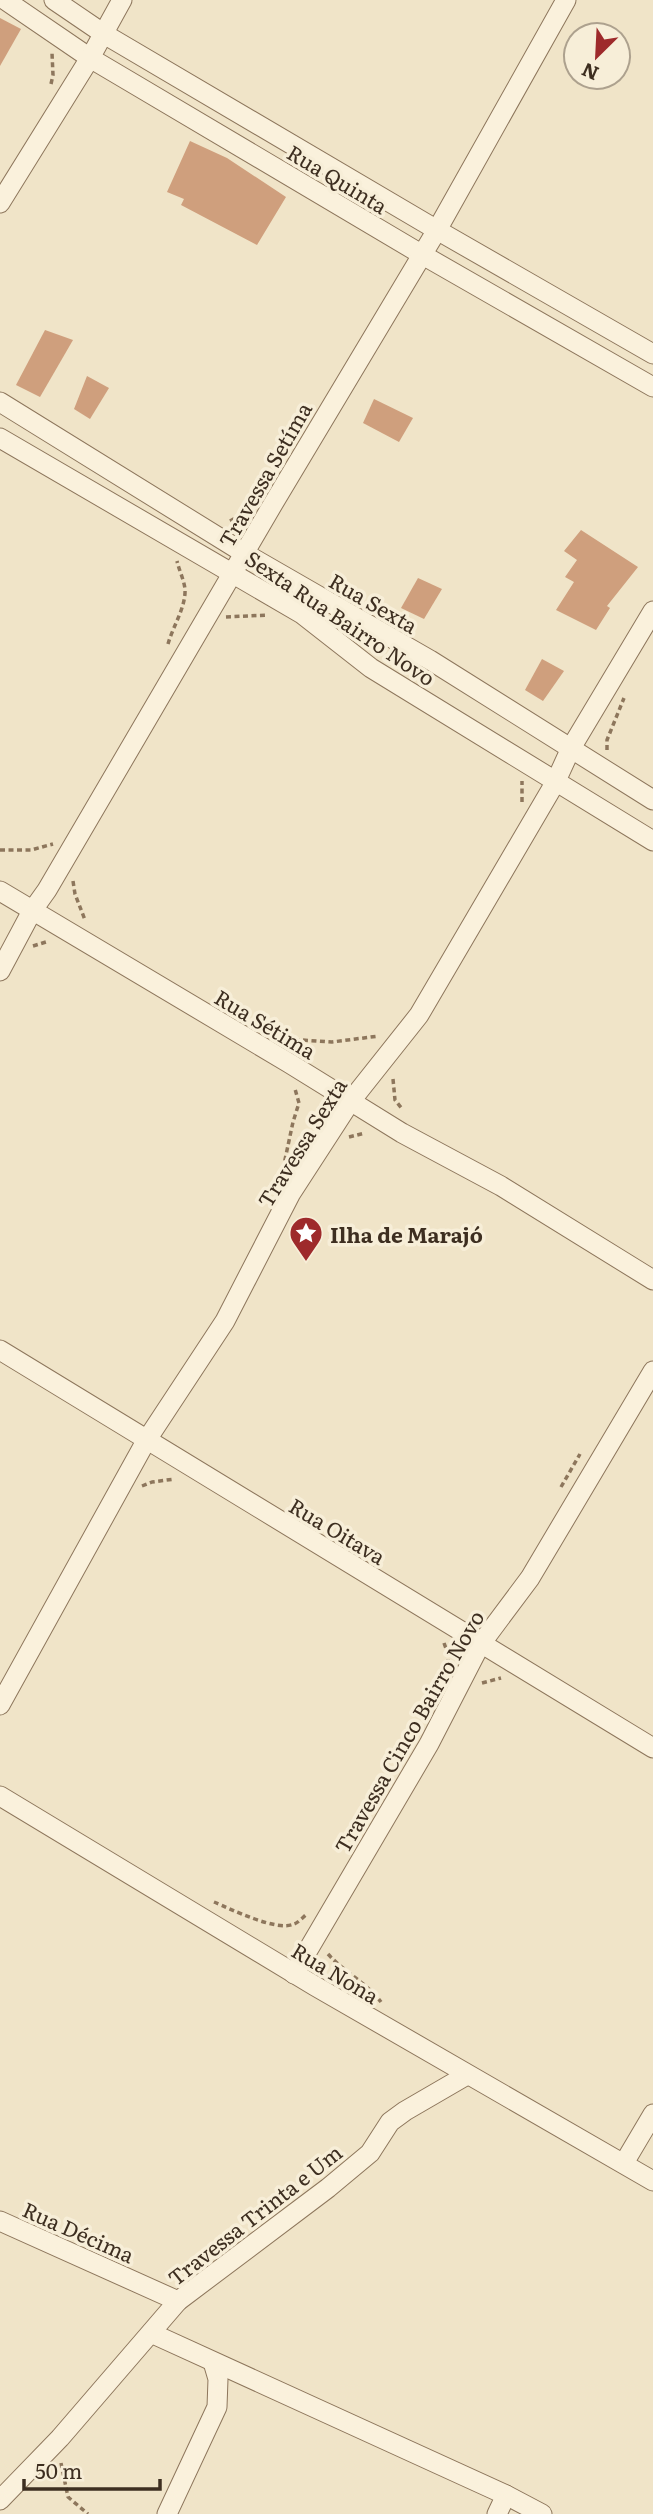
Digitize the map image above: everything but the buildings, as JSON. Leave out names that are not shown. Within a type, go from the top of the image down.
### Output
[{"type":"street","name":"Rua Quinta","points":[[5,0],[90,58],[421,254],[653,387]]},
{"type":"street","name":"Rua Quinta","points":[[54,0],[104,34],[653,354]]},
{"type":"street","points":[[0,202],[90,58],[122,0]]},
{"type":"street","name":"Travessa Setíma","points":[[0,971],[32,911],[74,845],[437,230],[566,0]]},
{"type":"street","name":"Rua Sexta","points":[[0,402],[244,553],[430,660],[653,800]]},
{"type":"street","name":"Sexta Rua Bairro Novo","points":[[0,438],[302,614],[372,668],[653,841]]},
{"type":"street","name":"Travessa Sexta","points":[[0,1704],[146,1441],[225,1321],[291,1193],[350,1102],[419,1015],[555,783],[571,748],[653,611]]},
{"type":"street","name":"Rua Sétima","points":[[0,891],[350,1102],[406,1126],[653,1280]]},
{"type":"street","name":"Rua Oitava","points":[[0,1350],[653,1748]]},
{"type":"street","name":"Travessa Cinco Bairro Novo","points":[[294,1974],[429,1744],[480,1644],[530,1577],[653,1371]]},
{"type":"street","name":"Rua Nona","points":[[0,1796],[294,1974],[653,2181]]},
{"type":"street","name":"Travessa Trinta e Um","points":[[0,2500],[57,2441],[178,2301],[328,2188],[370,2152],[390,2122],[467,2075]]},
{"type":"street","points":[[624,2163],[653,2114]]},
{"type":"street","name":"Rua Décima","points":[[0,2221],[178,2301]]},
{"type":"street","points":[[150,2333],[542,2514]]},
{"type":"street","points":[[167,2514],[217,2407],[218,2379],[213,2361]]},
{"type":"street","points":[[498,2514],[506,2496]]},
{"type":"path","points":[[195,523],[232,521],[253,509],[273,504]]},
{"type":"path","points":[[167,647],[183,606],[185,589],[176,556]]},
{"type":"path","points":[[216,620],[225,611]]},
{"type":"path","points":[[225,618],[237,615],[271,615]]},
{"type":"path","points":[[618,778],[608,758],[607,740],[627,690]]},
{"type":"path","points":[[0,850],[31,850],[55,844],[74,845],[71,869],[75,894],[87,926],[90,945]]},
{"type":"path","points":[[28,947],[55,941]]},
{"type":"path","points":[[281,1038],[332,1042],[387,1033]]},
{"type":"path","points":[[318,1150],[351,1136],[406,1126],[395,1100],[393,1077]]},
{"type":"path","points":[[139,1488],[152,1482],[182,1480]]},
{"type":"path","points":[[473,1687],[490,1679],[502,1678]]},
{"type":"path","points":[[213,1901],[248,1917],[281,1925],[293,1925],[308,1913]]},
{"type":"path","points":[[325,1950],[363,1982],[384,2006]]},
{"type":"path","points":[[57,2441],[68,2497],[88,2514]]},
{"type":"place","name":"Ilha de Marajó","points":[[306,1263]]}]
